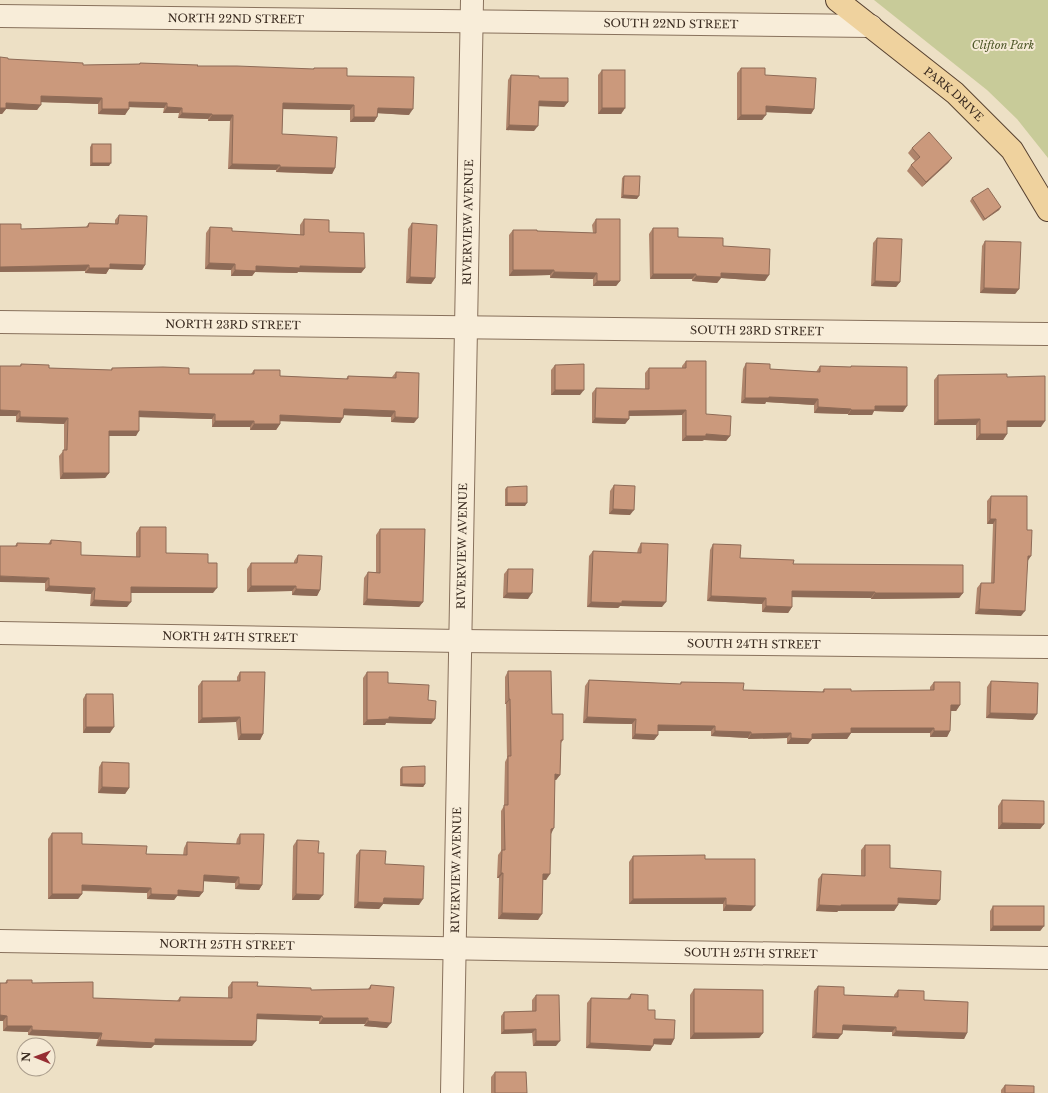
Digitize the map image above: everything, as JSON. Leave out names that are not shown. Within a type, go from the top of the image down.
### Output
[{"type":"main road","name":"PARK DRIVE","points":[[837,0],[955,93],[1012,150],[1048,210]]},
{"type":"street","name":"RIVERVIEW AVENUE","points":[[452,1093],[472,0]]},
{"type":"street","name":"NORTH 22ND STREET","points":[[0,16],[472,22]]},
{"type":"street","name":"SOUTH 22ND STREET","points":[[472,22],[871,26]]},
{"type":"street","name":"NORTH 23RD STREET","points":[[0,322],[466,328]]},
{"type":"street","name":"SOUTH 23RD STREET","points":[[466,328],[1048,334]]},
{"type":"street","name":"NORTH 24TH STREET","points":[[0,633],[460,641]]},
{"type":"street","name":"SOUTH 24TH STREET","points":[[460,641],[1048,647]]},
{"type":"street","name":"NORTH 25TH STREET","points":[[0,941],[454,948]]},
{"type":"street","name":"SOUTH 25TH STREET","points":[[454,948],[1048,958]]},
{"type":"green space","name":"Clifton Park","points":[[874,0],[1048,0],[1048,158],[1017,119],[987,90]]},
{"type":"building","points":[[0,57],[8,59],[83,63],[83,65],[140,63],[314,69],[347,68],[347,76],[414,77],[413,109],[378,108],[377,117],[354,117],[354,105],[283,103],[282,134],[337,137],[335,168],[232,164],[233,115],[182,113],[182,108],[167,107],[167,103],[129,102],[129,109],[102,109],[102,98],[41,96],[41,105],[6,103],[6,108],[0,108]]},
{"type":"building","points":[[741,68],[765,68],[765,75],[816,78],[814,109],[766,106],[766,115],[741,115]]},
{"type":"building","points":[[602,70],[625,70],[625,108],[602,108]]},
{"type":"building","points":[[511,75],[539,76],[539,78],[568,78],[568,102],[539,101],[538,126],[509,125]]},
{"type":"building","points":[[929,132],[952,158],[926,182],[911,165],[920,157],[912,148]]},
{"type":"building","points":[[92,144],[111,144],[111,163],[92,163]]},
{"type":"building","points":[[624,176],[640,176],[639,196],[623,195]]},
{"type":"building","points":[[988,188],[1001,207],[985,219],[972,198]]},
{"type":"building","points":[[119,215],[147,216],[145,265],[110,264],[110,268],[89,268],[89,265],[0,267],[0,224],[21,224],[21,229],[88,227],[89,223],[118,224]]},
{"type":"building","points":[[304,219],[329,220],[329,232],[364,233],[365,268],[256,266],[256,271],[235,270],[235,264],[209,263],[210,227],[232,228],[232,231],[304,235]]},
{"type":"building","points":[[596,219],[620,219],[620,281],[597,281],[597,273],[554,272],[554,270],[513,270],[513,230],[596,233]]},
{"type":"building","points":[[412,223],[437,225],[435,278],[410,277]]},
{"type":"building","points":[[653,228],[678,228],[678,237],[723,238],[723,246],[770,249],[769,275],[721,273],[721,277],[696,276],[696,274],[653,274]]},
{"type":"building","points":[[877,238],[902,239],[900,282],[875,281]]},
{"type":"building","points":[[985,241],[1021,242],[1019,289],[984,288]]},
{"type":"building","points":[[686,361],[706,361],[706,414],[731,416],[730,436],[706,434],[706,436],[686,436],[686,410],[629,411],[629,419],[595,418],[596,388],[649,389],[649,368],[686,368]]},
{"type":"building","points":[[746,363],[770,364],[770,369],[820,372],[820,366],[907,367],[907,406],[875,406],[875,410],[851,410],[818,407],[818,399],[769,397],[745,398]]},
{"type":"building","points":[[21,364],[49,365],[49,368],[112,370],[112,368],[189,368],[189,374],[254,374],[254,370],[280,370],[280,376],[348,379],[348,376],[396,378],[396,372],[419,373],[418,418],[395,417],[395,411],[344,409],[343,418],[280,415],[280,424],[254,424],[254,421],[215,421],[215,414],[139,411],[139,431],[109,431],[109,473],[63,473],[63,450],[67,450],[68,418],[20,417],[20,411],[0,410],[0,366],[21,366]]},
{"type":"building","points":[[584,364],[584,390],[555,390],[555,365]]},
{"type":"building","points":[[1007,374],[1007,377],[1045,376],[1045,421],[1007,421],[1007,434],[980,434],[980,419],[938,420],[938,375]]},
{"type":"building","points":[[614,485],[635,486],[634,510],[613,509]]},
{"type":"building","points":[[527,486],[527,503],[507,503],[507,487]]},
{"type":"building","points":[[991,496],[1027,496],[1027,530],[1032,530],[1031,556],[1028,556],[1025,611],[979,609],[981,583],[994,583],[996,519],[990,519]]},
{"type":"building","points":[[140,527],[166,527],[166,553],[208,554],[208,563],[217,563],[217,588],[131,587],[131,602],[94,600],[95,588],[49,586],[49,578],[0,576],[0,546],[17,546],[17,543],[51,544],[51,540],[81,542],[81,555],[140,557]]},
{"type":"building","points":[[380,529],[425,529],[423,602],[367,599],[368,572],[380,573]]},
{"type":"building","points":[[641,543],[668,544],[666,602],[591,602],[593,551],[641,553]]},
{"type":"building","points":[[713,544],[741,545],[740,558],[794,560],[793,564],[963,565],[963,593],[792,591],[792,607],[766,606],[766,598],[711,596]]},
{"type":"building","points":[[298,555],[322,556],[320,590],[296,589],[296,586],[251,586],[251,563],[297,563]]},
{"type":"building","points":[[508,569],[533,569],[532,593],[507,593]]},
{"type":"building","points":[[508,671],[551,671],[552,714],[563,714],[563,740],[561,740],[560,775],[555,774],[554,828],[551,829],[550,874],[543,874],[542,914],[502,913],[502,850],[505,850],[504,805],[508,805],[508,756],[511,756]]},
{"type":"building","points":[[240,672],[265,672],[263,734],[241,734],[240,717],[202,718],[202,681],[240,681]]},
{"type":"building","points":[[367,672],[388,672],[388,683],[429,685],[428,700],[436,701],[435,719],[389,717],[389,719],[367,720]]},
{"type":"building","points":[[589,680],[681,684],[681,682],[744,683],[743,690],[824,692],[824,689],[851,689],[851,691],[934,690],[934,682],[960,682],[960,705],[951,705],[950,731],[934,731],[934,728],[851,728],[851,733],[812,734],[812,739],[791,738],[791,733],[751,734],[751,732],[715,731],[715,726],[658,725],[658,735],[635,734],[636,719],[587,717]]},
{"type":"building","points":[[991,681],[1038,683],[1037,714],[990,713]]},
{"type":"building","points":[[86,694],[113,694],[114,727],[86,727]]},
{"type":"building","points":[[102,762],[129,763],[129,788],[102,787]]},
{"type":"building","points":[[425,766],[425,784],[402,784],[402,767]]},
{"type":"building","points":[[1002,800],[1044,801],[1044,824],[1002,823]]},
{"type":"building","points":[[52,833],[82,833],[82,844],[147,846],[146,854],[187,855],[187,842],[240,844],[240,834],[264,834],[262,885],[239,884],[239,877],[204,875],[203,892],[178,890],[178,895],[151,894],[151,888],[82,885],[82,894],[52,894]]},
{"type":"building","points":[[297,840],[319,841],[318,853],[324,853],[323,895],[296,894]]},
{"type":"building","points":[[865,845],[890,845],[890,868],[941,871],[940,900],[898,898],[898,905],[819,905],[822,874],[865,876]]},
{"type":"building","points":[[360,850],[386,851],[385,864],[424,866],[423,899],[384,898],[383,903],[358,902]]},
{"type":"building","points":[[705,855],[705,859],[755,859],[755,906],[726,905],[726,898],[633,899],[633,856]]},
{"type":"building","points":[[993,906],[1044,906],[1044,926],[993,926]]},
{"type":"building","points":[[7,980],[32,980],[32,983],[93,982],[93,998],[180,1001],[180,997],[232,998],[232,982],[258,982],[257,986],[311,988],[311,990],[370,989],[371,985],[394,987],[391,1023],[368,1021],[368,1018],[323,1018],[322,1016],[257,1014],[256,1041],[155,1039],[155,1043],[100,1040],[102,1033],[32,1030],[32,1026],[7,1026],[7,1016],[0,1015],[0,983],[7,983]]},
{"type":"building","points":[[818,986],[844,987],[844,995],[898,997],[898,990],[924,991],[924,1000],[968,1002],[967,1033],[896,1031],[896,1027],[843,1025],[842,1034],[816,1033]]},
{"type":"building","points":[[694,989],[763,990],[763,1033],[694,1033]]},
{"type":"building","points":[[631,994],[648,995],[648,1010],[655,1010],[655,1019],[675,1020],[674,1039],[654,1039],[653,1046],[590,1043],[591,998],[630,999]]},
{"type":"building","points":[[536,995],[559,995],[560,1041],[536,1041],[536,1029],[504,1030],[504,1012],[536,1011]]},
{"type":"building","points":[[495,1072],[526,1072],[527,1093],[495,1093]]},
{"type":"building","points":[[1005,1085],[1034,1086],[1034,1093],[1005,1093]]}]
